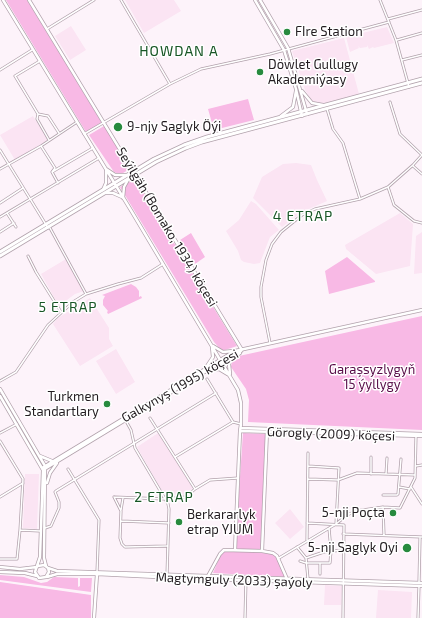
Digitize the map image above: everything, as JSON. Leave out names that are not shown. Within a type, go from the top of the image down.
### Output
[{"type":"main road","points":[[3,0],[237,387],[241,400],[241,424],[235,550]]},
{"type":"main road","name":"Seýilgäh (Bomako, 1934) köçesi","points":[[29,0],[133,173],[243,350]]},
{"type":"main road","points":[[255,0],[284,50],[306,112]]},
{"type":"main road","points":[[260,0],[288,48],[298,88],[302,114]]},
{"type":"main road","points":[[409,85],[422,80]]},
{"type":"main road","points":[[104,167],[118,176],[133,173],[194,145],[306,112],[409,85],[422,83]]},
{"type":"main road","points":[[298,88],[312,103],[326,107]]},
{"type":"main road","points":[[280,117],[293,107],[298,88]]},
{"type":"main road","points":[[0,256],[165,154],[192,142],[280,117],[302,114]]},
{"type":"main road","points":[[103,192],[107,179],[104,167]]},
{"type":"main road","points":[[123,198],[124,187],[133,173]]},
{"type":"main road","points":[[115,185],[129,178]]},
{"type":"main road","points":[[103,192],[113,193],[123,198]]},
{"type":"main road","points":[[0,252],[47,226]]},
{"type":"main road","name":"Galkynyş (1995) köçesi","points":[[44,469],[235,351],[422,310]]},
{"type":"main road","name":"Galkynyş (1995) köçesi","points":[[221,360],[236,352],[270,343],[422,310]]},
{"type":"main road","points":[[211,344],[222,352],[235,351]]},
{"type":"main road","points":[[205,370],[213,357],[211,344]]},
{"type":"main road","points":[[230,376],[230,360],[243,350]]},
{"type":"main road","points":[[205,370],[219,369],[230,376]]},
{"type":"main road","name":"Galkynyş (1995) köçesi","points":[[44,469],[52,461],[205,370]]},
{"type":"main road","points":[[0,389],[39,455],[44,469],[46,485],[44,558],[49,572],[47,577],[41,578],[25,573],[0,572]]},
{"type":"main road","points":[[0,396],[44,469],[40,557],[35,571],[37,576]]},
{"type":"main road","name":"Görogly (2009) köçesi","points":[[240,430],[422,435]]},
{"type":"main road","points":[[262,551],[267,430]]},
{"type":"main road","points":[[39,455],[52,461]]},
{"type":"main road","points":[[46,485],[50,473],[58,461]]},
{"type":"main road","points":[[208,576],[224,550],[262,551],[273,553],[279,558],[287,580]]},
{"type":"main road","points":[[0,567],[20,569],[43,565],[47,567]]},
{"type":"main road","name":"Magtymguly (2033) şaýoly","points":[[47,567],[57,571],[246,580],[308,580],[343,582]]},
{"type":"main road","points":[[94,618],[97,573]]},
{"type":"main road","name":"Magtymguly (2033) şaýoly","points":[[47,577],[57,574],[97,573],[420,585]]},
{"type":"street","points":[[47,29],[94,0]]},
{"type":"street","points":[[121,0],[170,84]]},
{"type":"street","points":[[380,0],[396,40],[409,85]]},
{"type":"street","points":[[388,19],[422,10]]},
{"type":"street","points":[[84,134],[170,84],[201,70],[389,22]]},
{"type":"street","points":[[396,40],[422,33]]},
{"type":"street","points":[[0,70],[33,50]]},
{"type":"street","points":[[402,60],[422,55]]},
{"type":"street","points":[[40,60],[15,76],[38,114],[37,119],[49,141]]},
{"type":"street","points":[[270,343],[261,297],[261,287],[266,260],[272,243],[283,229],[304,214],[315,209],[360,199],[388,188],[422,155],[400,134],[390,102]]},
{"type":"street","points":[[326,107],[333,129],[343,143],[360,199]]},
{"type":"street","points":[[38,114],[48,116],[59,133]]},
{"type":"street","points":[[0,169],[41,146],[77,122]]},
{"type":"street","points":[[41,146],[55,168],[52,172]]},
{"type":"street","points":[[52,172],[93,148]]},
{"type":"street","points":[[0,150],[47,226],[86,294]]},
{"type":"street","points":[[0,217],[99,158]]},
{"type":"street","points":[[413,165],[422,174]]},
{"type":"street","points":[[52,172],[58,183]]},
{"type":"street","points":[[0,203],[23,188]]},
{"type":"street","points":[[388,188],[394,205],[414,221],[422,223]]},
{"type":"street","points":[[7,213],[16,227]]},
{"type":"street","points":[[0,232],[14,223]]},
{"type":"street","points":[[28,256],[36,272],[61,312]]},
{"type":"street","points":[[0,381],[16,372],[48,325],[73,302],[86,294],[141,278],[163,264]]},
{"type":"street","points":[[207,379],[234,422],[241,424]]},
{"type":"street","points":[[45,528],[50,526],[59,508],[56,491],[216,393]]},
{"type":"street","points":[[150,418],[195,489]]},
{"type":"street","points":[[125,420],[132,430],[134,448],[170,509],[167,575]]},
{"type":"street","points":[[175,458],[234,422]]},
{"type":"street","points":[[0,433],[17,424]]},
{"type":"street","points":[[279,558],[336,524],[347,515],[356,511],[383,507],[400,508],[415,475],[416,435]]},
{"type":"street","points":[[0,441],[22,475],[23,479],[17,559],[0,559]]},
{"type":"street","points":[[307,540],[308,453]]},
{"type":"street","points":[[371,456],[371,474]]},
{"type":"street","points":[[386,474],[387,458]]},
{"type":"street","points":[[383,495],[397,495],[399,488],[400,459]]},
{"type":"street","points":[[415,466],[422,465]]},
{"type":"street","points":[[308,466],[338,468],[336,524]]},
{"type":"street","points":[[68,469],[98,520],[97,573]]},
{"type":"street","points":[[308,479],[338,480],[357,473],[415,475]]},
{"type":"street","points":[[121,510],[114,497],[165,499],[186,497],[195,489],[210,480],[238,478]]},
{"type":"street","points":[[0,496],[23,483]]},
{"type":"street","points":[[399,488],[410,488]]},
{"type":"street","points":[[410,488],[422,504]]},
{"type":"street","points":[[123,498],[121,510],[121,541],[125,547],[168,546]]},
{"type":"street","points":[[383,507],[384,535]]},
{"type":"street","points":[[121,521],[169,523]]},
{"type":"street","points":[[307,523],[344,525],[343,618]]},
{"type":"street","points":[[300,560],[306,563],[330,563],[331,551],[329,528]]},
{"type":"street","points":[[20,530],[42,531]]},
{"type":"street","points":[[343,534],[421,538],[418,618]]},
{"type":"street","points":[[297,546],[306,558],[308,580]]},
{"type":"street","points":[[306,558],[316,554],[343,550]]},
{"type":"street","points":[[320,564],[320,574]]},
{"type":"street","points":[[245,618],[246,580]]},
{"type":"street","points":[[418,605],[422,606]]},
{"type":"shaded area","points":[[125,0],[174,0],[181,11],[144,33]]},
{"type":"shaded area","points":[[71,26],[86,50],[70,60],[55,36]]},
{"type":"shaded area","points":[[387,27],[394,43],[369,49],[367,45],[367,47],[360,48],[358,46],[359,48],[350,52],[346,37]]},
{"type":"shaded area","points":[[344,38],[359,94],[323,104],[312,101],[305,90],[292,51]]},
{"type":"shaded area","points":[[33,116],[48,140],[15,160],[0,135]]},
{"type":"shaded area","points":[[296,163],[311,165],[327,201],[302,212],[282,227],[253,198],[262,177],[283,164]]},
{"type":"shaded area","points":[[251,201],[256,204],[279,230],[270,237],[260,263],[254,264],[241,260],[238,251],[226,231],[239,220]]},
{"type":"shaded area","points":[[400,213],[413,224],[410,266],[376,274],[346,249],[345,245]]},
{"type":"shaded area","points":[[422,232],[422,273],[414,274],[416,236]]},
{"type":"shaded area","points":[[66,259],[84,291],[75,294],[59,306],[41,274]]},
{"type":"shaded area","points":[[90,298],[109,328],[109,339],[113,346],[80,366],[53,324],[58,318]]},
{"type":"shaded area","points":[[116,349],[135,382],[116,394],[96,361]]},
{"type":"shaded area","points":[[158,433],[193,488],[186,496],[165,496],[137,447]]},
{"type":"shaded area","points":[[25,474],[39,474],[37,529],[23,528]]},
{"type":"shaded area","points":[[290,509],[304,527],[290,539],[275,523]]},
{"type":"shaded area","points":[[325,585],[342,586],[341,605],[324,605]]},
{"type":"shaded area","points":[[378,590],[412,592],[411,618],[376,618]]},
{"type":"green space","points":[[6,0],[27,0],[102,123],[86,132]]},
{"type":"green space","points":[[248,99],[254,120],[214,130],[208,109]]},
{"type":"green space","points":[[104,126],[129,167],[128,170],[123,173],[119,174],[114,172],[89,135]]},
{"type":"green space","points":[[135,179],[237,346],[222,351],[214,342],[120,187]]},
{"type":"green space","points":[[191,233],[205,257],[195,264],[180,240]]},
{"type":"green space","points":[[347,257],[375,282],[329,294],[325,271]]},
{"type":"green space","points":[[131,284],[136,287],[139,291],[139,297],[141,296],[142,298],[108,314],[108,311],[103,305],[105,296],[102,295]]},
{"type":"green space","name":"Garaşsyzlygyň 15 ýyllygy","points":[[422,316],[422,430],[248,422],[249,400],[246,389],[231,367],[232,361],[239,356]]},
{"type":"green space","points":[[243,433],[266,434],[261,553],[276,554],[286,577],[213,573],[222,552],[235,550]]},
{"type":"green space","points":[[0,575],[24,577],[41,583],[47,582],[54,577],[78,578],[78,587],[80,586],[80,578],[92,578],[91,592],[0,580]]},
{"type":"green space","points":[[0,582],[91,595],[91,618],[0,618]]},
{"type":"place","name":"FIre Station","points":[[287,32]]},
{"type":"place","name":"Döwlet Gullugy Akademiýasy","points":[[260,72]]},
{"type":"place","name":"9-njy Saglyk Öýi","points":[[118,127]]},
{"type":"place","name":"Turkmen Standartlary","points":[[107,404]]},
{"type":"place","name":"5-nji Poçta","points":[[393,513]]},
{"type":"place","name":"Berkararlyk etrap YJUM","points":[[179,522]]},
{"type":"place","name":"5-nji Saglyk Oyi","points":[[407,548]]},
{"type":"district","name":"HOWDAN A","points":[[179,51]]},
{"type":"district","name":"4 ETRAP","points":[[303,216]]},
{"type":"district","name":"5 ETRAP","points":[[68,307]]},
{"type":"district","name":"2 ETRAP","points":[[164,497]]}]
